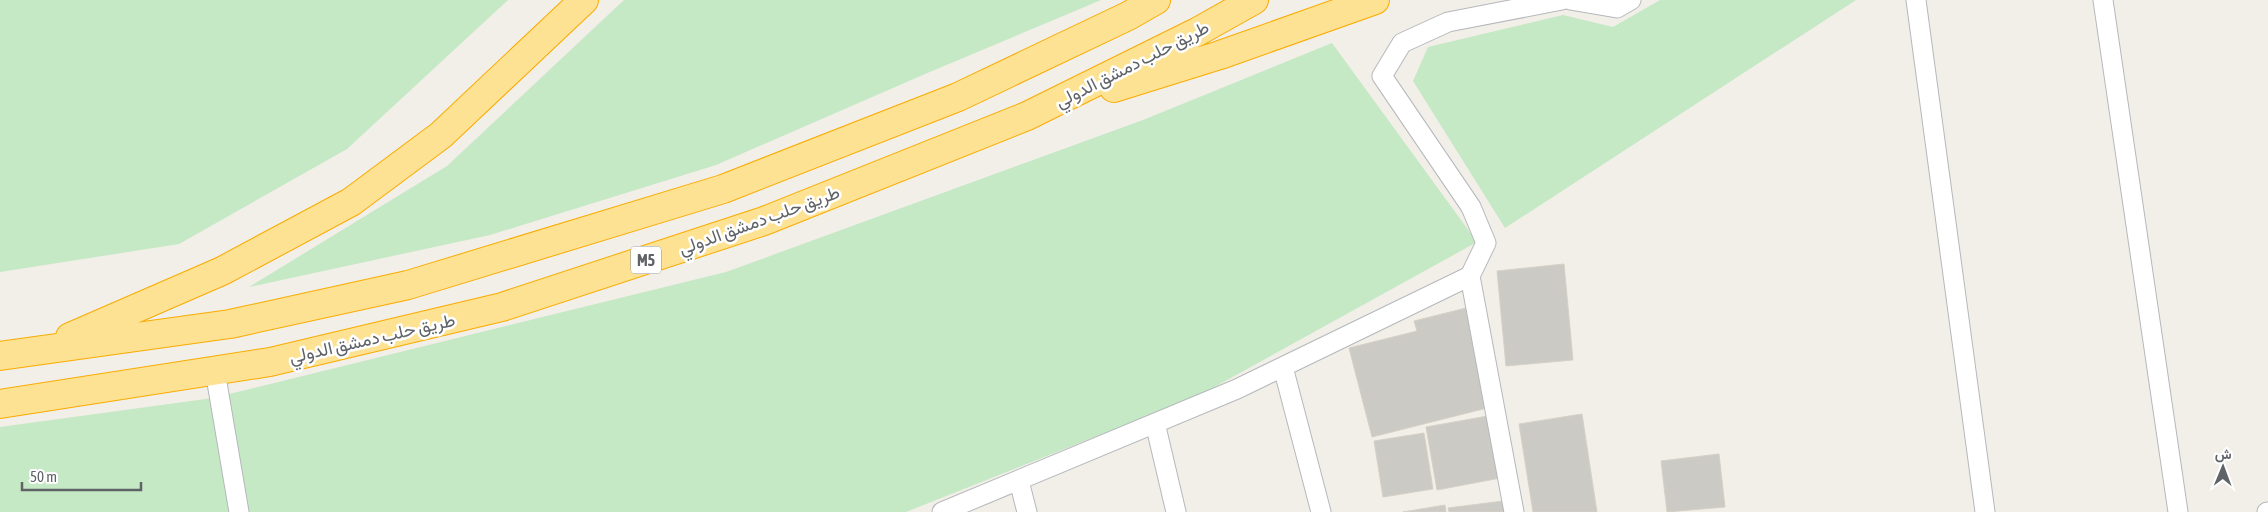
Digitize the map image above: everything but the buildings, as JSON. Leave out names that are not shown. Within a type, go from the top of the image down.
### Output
[{"type":"highway","points":[[36,351],[222,271],[351,202],[441,135],[584,0]]},
{"type":"highway","points":[[0,356],[230,324],[408,285],[713,192],[958,97],[1128,16],[1156,0]]},
{"type":"highway","name":"طريق حلب دمشق الدولي","points":[[0,404],[270,362],[502,307],[764,221],[1027,116],[1197,32],[1254,0]]},
{"type":"highway","points":[[1027,116],[1220,55],[1375,0]]},
{"type":"street","points":[[1514,512],[1470,276],[1486,243],[1471,207],[1382,76],[1402,42],[1448,22],[1562,0]]},
{"type":"street","points":[[1570,0],[1617,8],[1631,0]]},
{"type":"street","points":[[1916,0],[1985,512]]},
{"type":"street","points":[[2103,0],[2178,512]]},
{"type":"street","points":[[942,512],[1237,389],[1470,276]]},
{"type":"street","points":[[1282,367],[1321,512]]},
{"type":"street","points":[[215,371],[239,512]]},
{"type":"street","points":[[1155,423],[1176,512]]},
{"type":"street","points":[[1020,481],[1027,512]]},
{"type":"green space","points":[[0,0],[508,0],[347,149],[179,244],[0,272]]},
{"type":"green space","points":[[624,0],[1101,0],[716,165],[490,235],[249,287],[447,166]]},
{"type":"green space","points":[[1660,0],[1856,0],[1505,228],[1413,81],[1428,47],[1563,15],[1613,27]]},
{"type":"green space","points":[[1332,43],[1477,242],[1200,395],[906,512],[0,512],[0,427],[213,398],[726,272],[1143,120]]}]
